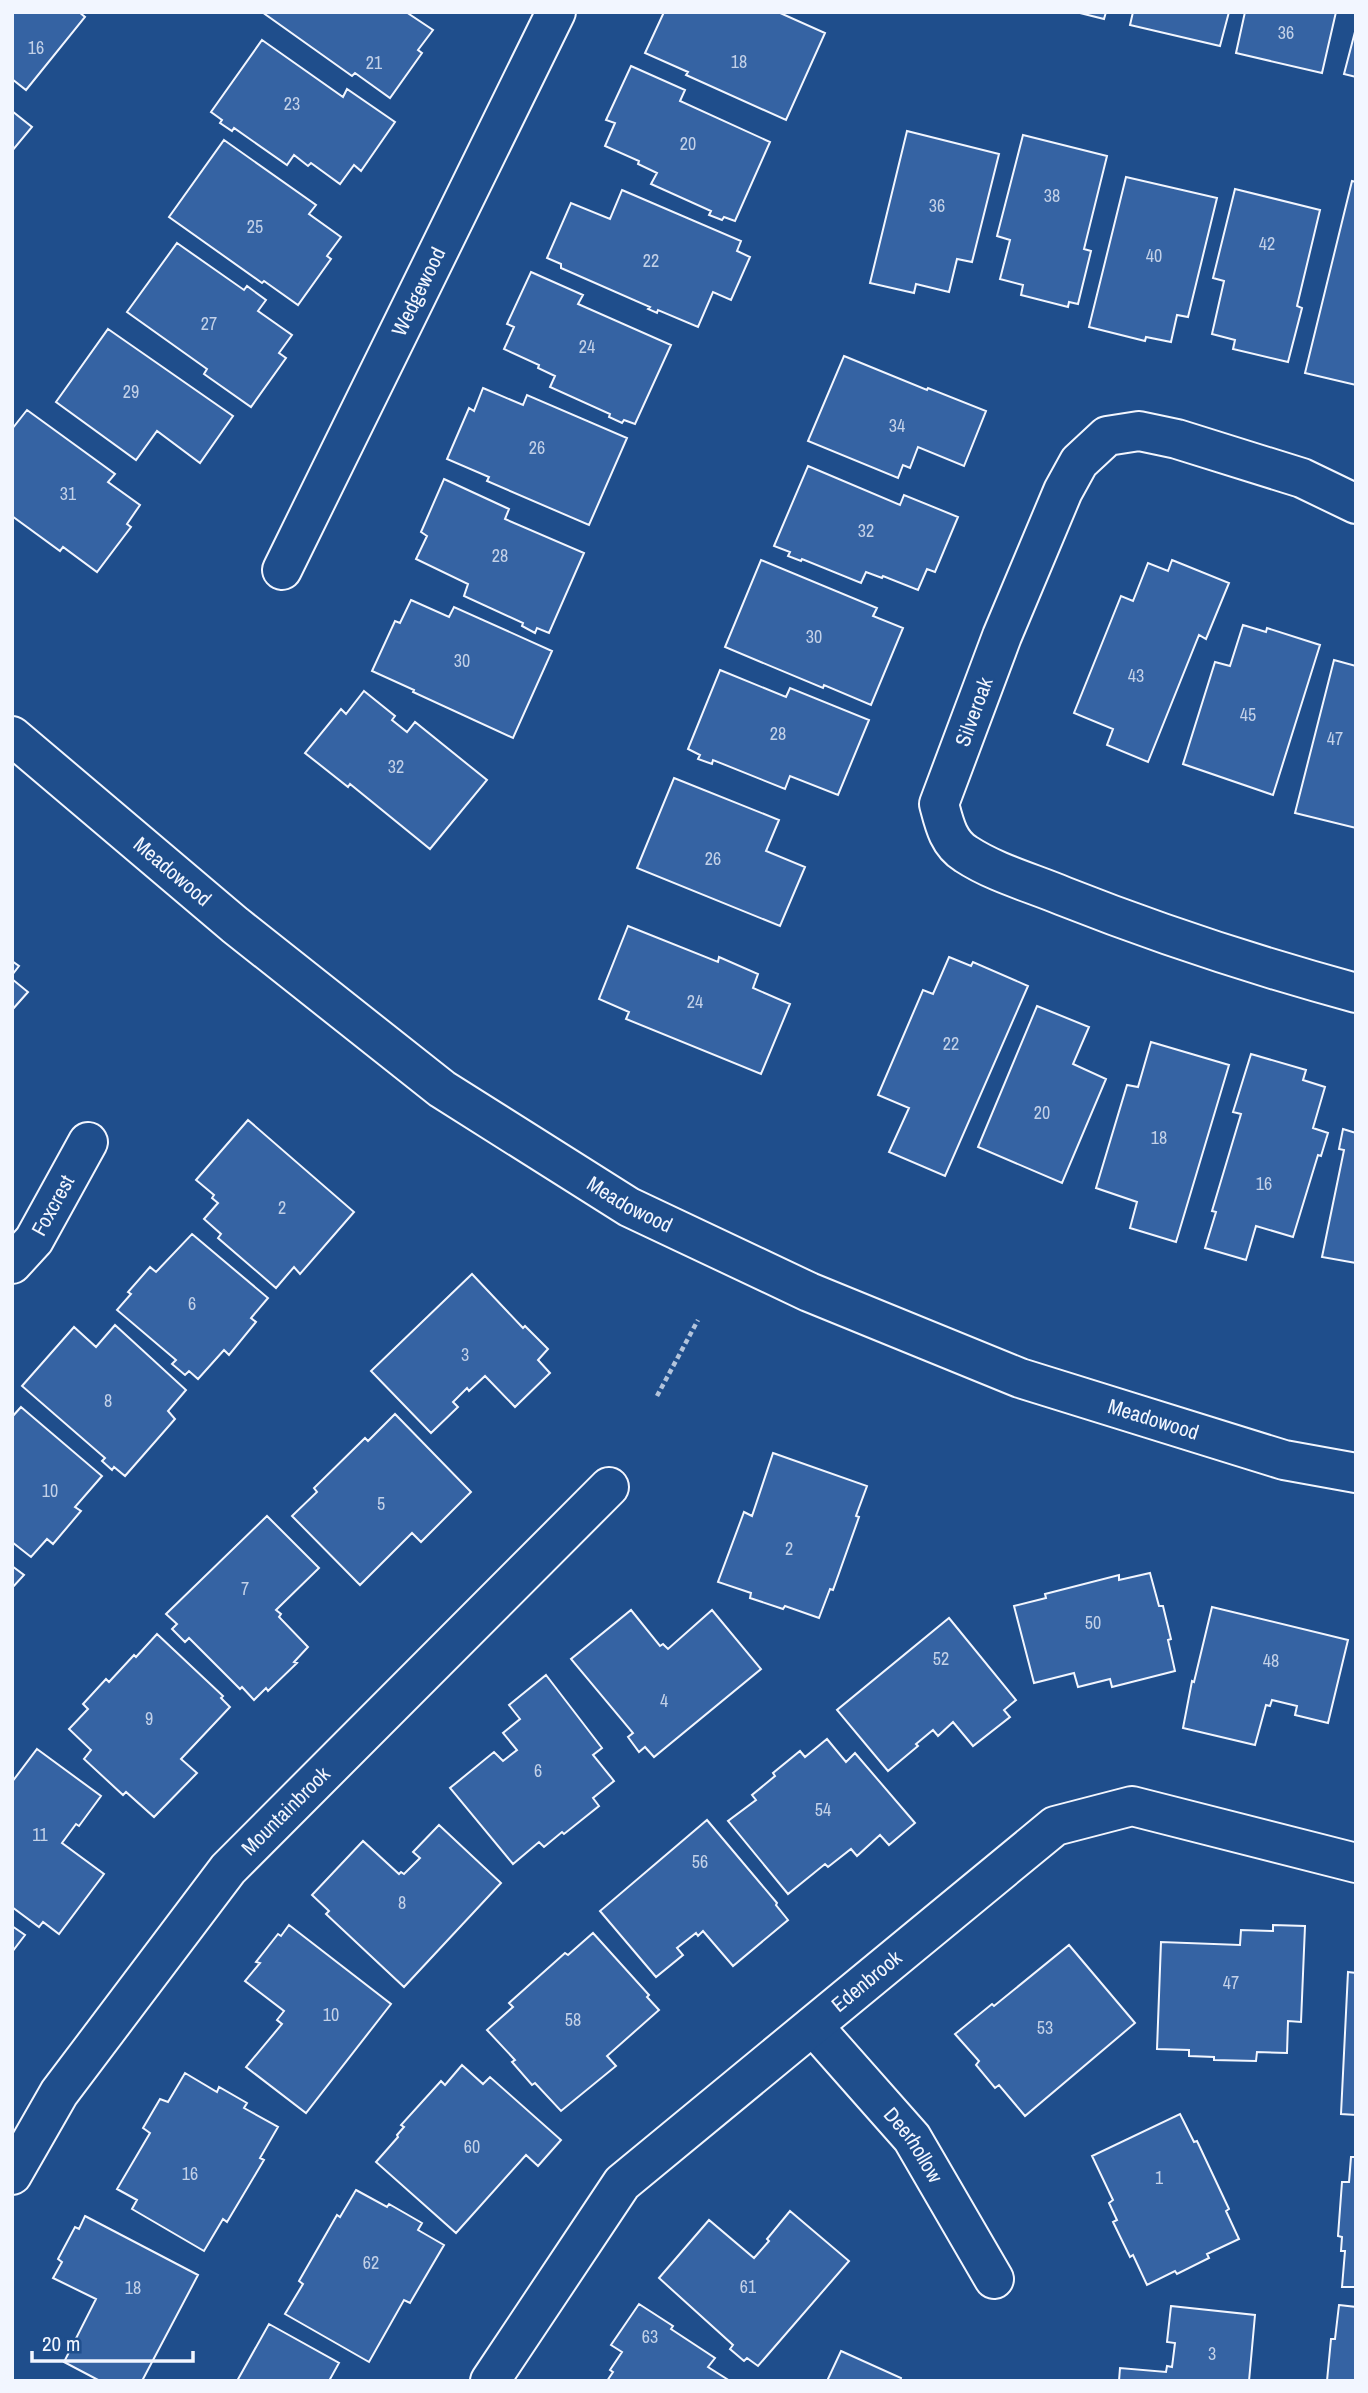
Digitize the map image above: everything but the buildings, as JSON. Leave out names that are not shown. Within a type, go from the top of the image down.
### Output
[{"type":"street","name":"Wedgewood","points":[[282,570],[556,12]]},
{"type":"street","name":"Silveroak","points":[[1356,504],[1302,478],[1177,439],[1139,431],[1107,436],[1079,462],[1063,491],[1002,636],[939,804],[946,833],[964,853],[1002,871],[1124,920],[1263,967],[1356,993]]},
{"type":"street","name":"Meadowood","points":[[12,736],[235,925],[442,1089],[629,1207],[809,1292],[1020,1378],[1284,1460],[1356,1473]]},
{"type":"street","name":"Foxcrest","points":[[12,1265],[34,1240],[88,1142]]},
{"type":"street","name":"Mountainbrook","points":[[12,2175],[58,2092],[228,1869],[609,1487]]},
{"type":"street","name":"Edenbrook","points":[[490,2381],[622,2183],[1055,1826],[1132,1806],[1356,1863]]},
{"type":"street","name":"Deerhollow","points":[[813,2026],[912,2138],[994,2279]]},
{"type":"path","points":[[657,1396],[698,1320]]}]
